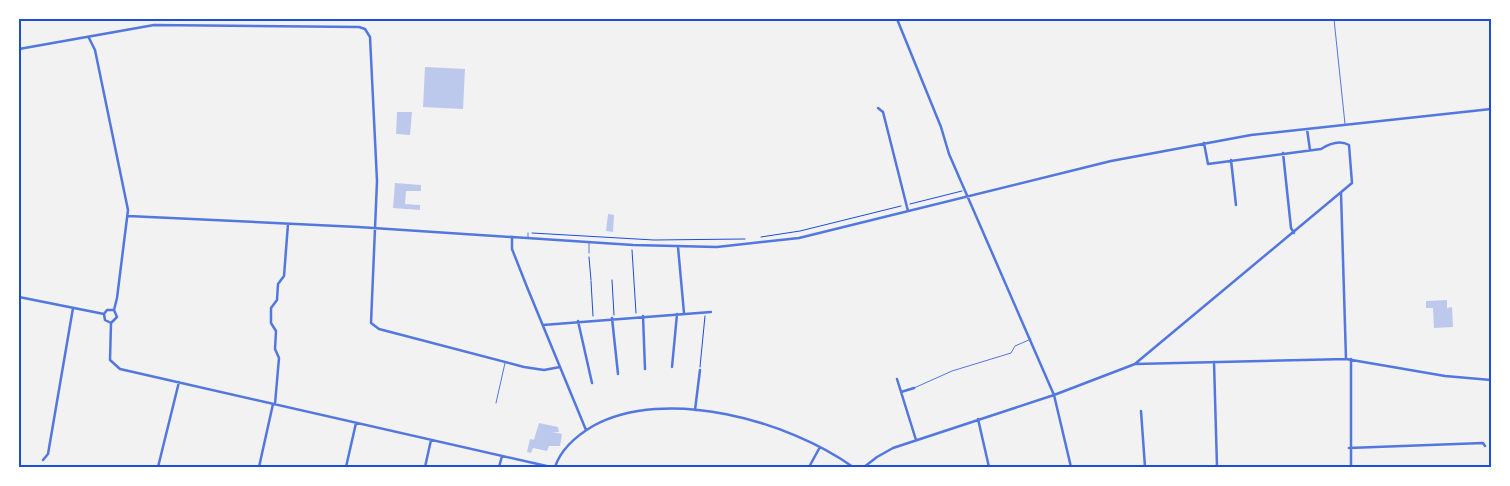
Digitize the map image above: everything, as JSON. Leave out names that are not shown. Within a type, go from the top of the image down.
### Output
[{"type":"street","points":[[897,19],[965,190],[1054,395],[1071,467]]},
{"type":"street","points":[[19,49],[81,37],[89,38],[130,28],[168,25],[359,27],[365,29],[370,37],[376,132],[376,229],[370,319],[374,326],[505,363],[544,370],[560,367]]},
{"type":"street","points":[[89,38],[94,45],[128,216],[114,310],[117,317],[111,322],[110,360],[120,369],[550,467]]},
{"type":"street","points":[[878,108],[883,112],[908,211]]},
{"type":"street","points":[[128,216],[678,247],[717,247],[778,242],[1111,161],[1204,143],[1250,135],[1491,109]]},
{"type":"street","points":[[1307,129],[1310,150]]},
{"type":"street","points":[[864,467],[885,452],[916,440],[1054,395],[1135,364],[1352,183],[1348,145],[1344,143],[1328,144],[1321,149],[1208,164],[1204,143]]},
{"type":"street","points":[[1283,153],[1291,228],[1294,233]]},
{"type":"street","points":[[1231,160],[1236,205]]},
{"type":"street","points":[[1341,192],[1346,359]]},
{"type":"street","points":[[259,467],[274,404],[279,358],[275,349],[276,331],[271,323],[271,308],[277,300],[278,284],[284,276],[288,224]]},
{"type":"street","points":[[512,237],[512,249],[586,430]]},
{"type":"street","points":[[678,247],[684,313]]},
{"type":"street","points":[[19,297],[104,314]]},
{"type":"street","points":[[43,460],[48,454],[73,308]]},
{"type":"street","points":[[104,314],[107,310],[114,310]]},
{"type":"street","points":[[543,325],[636,316],[711,312]]},
{"type":"street","points":[[104,314],[105,320],[111,322]]},
{"type":"street","points":[[672,367],[677,314]]},
{"type":"street","points":[[643,316],[645,369]]},
{"type":"street","points":[[613,318],[618,374]]},
{"type":"street","points":[[578,321],[592,383]]},
{"type":"street","points":[[1135,364],[1351,359],[1401,370],[1491,380]]},
{"type":"street","points":[[1351,359],[1349,448],[1351,467]]},
{"type":"street","points":[[1214,362],[1217,467]]},
{"type":"street","points":[[695,410],[700,370]]},
{"type":"street","points":[[897,379],[916,440]]},
{"type":"street","points":[[158,467],[179,382]]},
{"type":"street","points":[[901,392],[914,388]]},
{"type":"street","points":[[555,467],[562,451],[586,430],[612,417],[632,411],[658,408],[695,410],[762,424],[820,447],[853,467]]},
{"type":"street","points":[[1141,412],[1145,467]]},
{"type":"street","points":[[978,419],[989,467]]},
{"type":"street","points":[[346,467],[356,423]]},
{"type":"street","points":[[425,467],[431,440]]},
{"type":"street","points":[[1349,448],[1483,443],[1485,446]]},
{"type":"street","points":[[809,467],[820,447]]},
{"type":"street","points":[[499,467],[502,456]]},
{"type":"lane","points":[[1334,19],[1345,125]]},
{"type":"lane","points":[[528,233],[528,238]]},
{"type":"lane","points":[[589,242],[589,252]]},
{"type":"lane","points":[[914,388],[952,371],[1011,353],[1015,346],[1031,339]]},
{"type":"lane","points":[[496,403],[505,363]]},
{"type":"path","points":[[757,238],[800,231],[965,190]]},
{"type":"path","points":[[528,233],[663,240],[717,241],[750,239]]},
{"type":"path","points":[[632,250],[636,316]]},
{"type":"path","points":[[589,252],[593,320]]},
{"type":"path","points":[[612,280],[613,318]]},
{"type":"path","points":[[700,370],[705,312]]},
{"type":"building","points":[[425,67],[465,69],[463,109],[423,107]]},
{"type":"building","points":[[397,112],[412,112],[410,135],[396,134]]},
{"type":"building","points":[[395,183],[421,185],[421,191],[406,191],[405,204],[420,205],[420,210],[393,208]]},
{"type":"building","points":[[608,214],[614,215],[613,232],[606,231]]},
{"type":"building","points":[[1447,300],[1447,308],[1452,307],[1453,327],[1434,328],[1433,308],[1426,308],[1426,301]]},
{"type":"building","points":[[539,423],[558,427],[559,432],[553,432],[562,434],[560,446],[549,446],[547,451],[533,448],[531,453],[527,452],[530,439],[534,440]]}]
